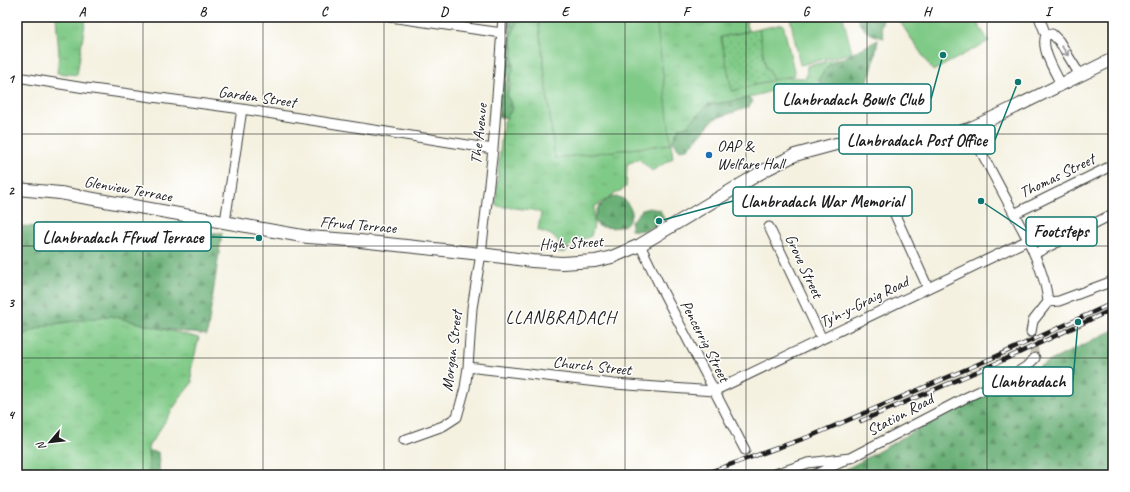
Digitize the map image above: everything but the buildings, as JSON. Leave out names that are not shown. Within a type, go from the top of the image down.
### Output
[{"type":"street","points":[[390,17],[502,33]]},
{"type":"street","name":"The Avenue","points":[[481,254],[493,149],[503,17]]},
{"type":"street","points":[[1039,17],[1046,34],[1044,40],[1045,49],[1061,84]]},
{"type":"street","points":[[1046,34],[1052,34],[1058,41],[1080,75]]},
{"type":"street","name":"High Street","points":[[481,254],[532,261],[562,263],[595,261],[612,257],[640,244],[767,169],[795,155],[836,144],[926,141],[949,135],[968,129],[1112,61]]},
{"type":"street","name":"Garden Street","points":[[17,77],[493,149]]},
{"type":"street","points":[[229,223],[242,110]]},
{"type":"street","points":[[968,129],[1028,240],[1047,289],[1048,302],[1033,321],[1031,332]]},
{"type":"street","name":"Thomas Street","points":[[1014,214],[1113,165]]},
{"type":"street","name":"Glenview Terrace","points":[[17,188],[60,193],[229,223]]},
{"type":"street","points":[[886,195],[928,288]]},
{"type":"street","points":[[1034,254],[1113,214]]},
{"type":"street","name":"Ffrwd Terrace","points":[[229,223],[308,237],[481,254]]},
{"type":"street","name":"Grove Street","points":[[769,227],[822,339]]},
{"type":"street","name":"Ty'n-y-Graig Road","points":[[714,390],[1028,240]]},
{"type":"street","name":"Pencerrig Street","points":[[640,244],[745,450]]},
{"type":"street","name":"Morgan Street","points":[[404,440],[443,426],[457,417],[468,367],[472,308],[481,254]]},
{"type":"street","points":[[1048,302],[1070,298],[1113,281]]},
{"type":"street","name":"Station Road","points":[[772,475],[808,463],[850,458],[967,397],[1010,377],[1027,366],[1034,358]]},
{"type":"street","name":"Church Street","points":[[468,367],[614,384],[714,390]]},
{"type":"street","points":[[814,475],[850,458]]},
{"type":"green space","points":[[56,17],[86,17],[77,75],[57,73],[59,54]]},
{"type":"green space","points":[[510,17],[520,17],[511,36],[513,47],[513,70],[507,96],[513,108],[507,117],[499,118],[498,89],[508,79],[500,69],[504,59],[509,55],[502,47],[509,35],[507,23]]},
{"type":"green space","points":[[520,17],[538,17],[555,158],[670,144],[656,17],[746,17],[748,31],[721,37],[733,91],[783,77],[806,78],[807,66],[841,58],[828,66],[818,82],[775,90],[734,101],[708,104],[687,126],[679,128],[671,144],[673,158],[652,171],[639,159],[627,164],[626,187],[594,207],[594,225],[591,236],[570,245],[565,252],[557,252],[559,242],[551,235],[538,230],[541,213],[532,210],[496,206],[503,123],[513,108],[507,96],[511,84],[510,79],[513,47],[511,36]]},
{"type":"green space","points":[[538,17],[656,17],[671,144],[555,158]]},
{"type":"green space","points":[[790,17],[843,17],[852,53],[800,65]]},
{"type":"green space","points":[[857,17],[884,17],[881,26],[884,38],[867,32],[861,26]]},
{"type":"green space","points":[[903,17],[973,17],[989,41],[933,71],[898,19]]},
{"type":"green space","points":[[783,24],[795,75],[773,80],[769,70],[766,68],[759,29]]},
{"type":"green space","points":[[759,29],[766,67],[769,70],[773,80],[732,91],[721,37]]},
{"type":"green space","points":[[878,40],[870,76],[865,85],[848,94],[825,101],[812,102],[804,99],[802,88],[820,84],[819,78],[828,66]]},
{"type":"green space","points":[[748,98],[753,101],[749,107],[714,119],[688,149],[679,150],[673,141],[679,128],[687,126],[708,104]]},
{"type":"green space","points":[[610,197],[622,198],[632,211],[629,221],[623,226],[610,228],[598,226],[594,220],[598,207]]},
{"type":"green space","points":[[649,208],[660,210],[664,218],[646,230],[631,230],[631,222],[642,210]]},
{"type":"green space","points":[[17,226],[222,233],[207,335],[158,328],[111,316],[47,325],[17,337]]},
{"type":"green space","points":[[111,316],[199,338],[191,370],[192,383],[180,398],[148,447],[151,475],[17,475],[17,337],[47,325]]},
{"type":"green space","points":[[1113,330],[1113,475],[835,475],[958,407]]},
{"type":"green space","points":[[148,451],[158,452],[160,475],[149,475]]},
{"type":"tunnel","points":[[1031,332],[1035,358]]},
{"type":"railway","points":[[701,475],[811,436],[997,356],[1113,303]]},
{"type":"railway","points":[[861,421],[999,362],[1113,309]]},
{"type":"place","name":"Llanbradach Bowls Club","points":[[943,55]]},
{"type":"place","name":"Llanbradach Post Office","points":[[1018,82]]},
{"type":"place","name":"OAP & Welfare Hall","points":[[709,155]]},
{"type":"place","name":"Footsteps","points":[[981,201]]},
{"type":"place","name":"Llanbradach War Memorial","points":[[659,221]]},
{"type":"place","name":"Llanbradach Ffrwd Terrace","points":[[259,238]]},
{"type":"place","name":"Llanbradach","points":[[1078,322]]},
{"type":"district","name":"LLANBRADACH","points":[[561,317]]}]
